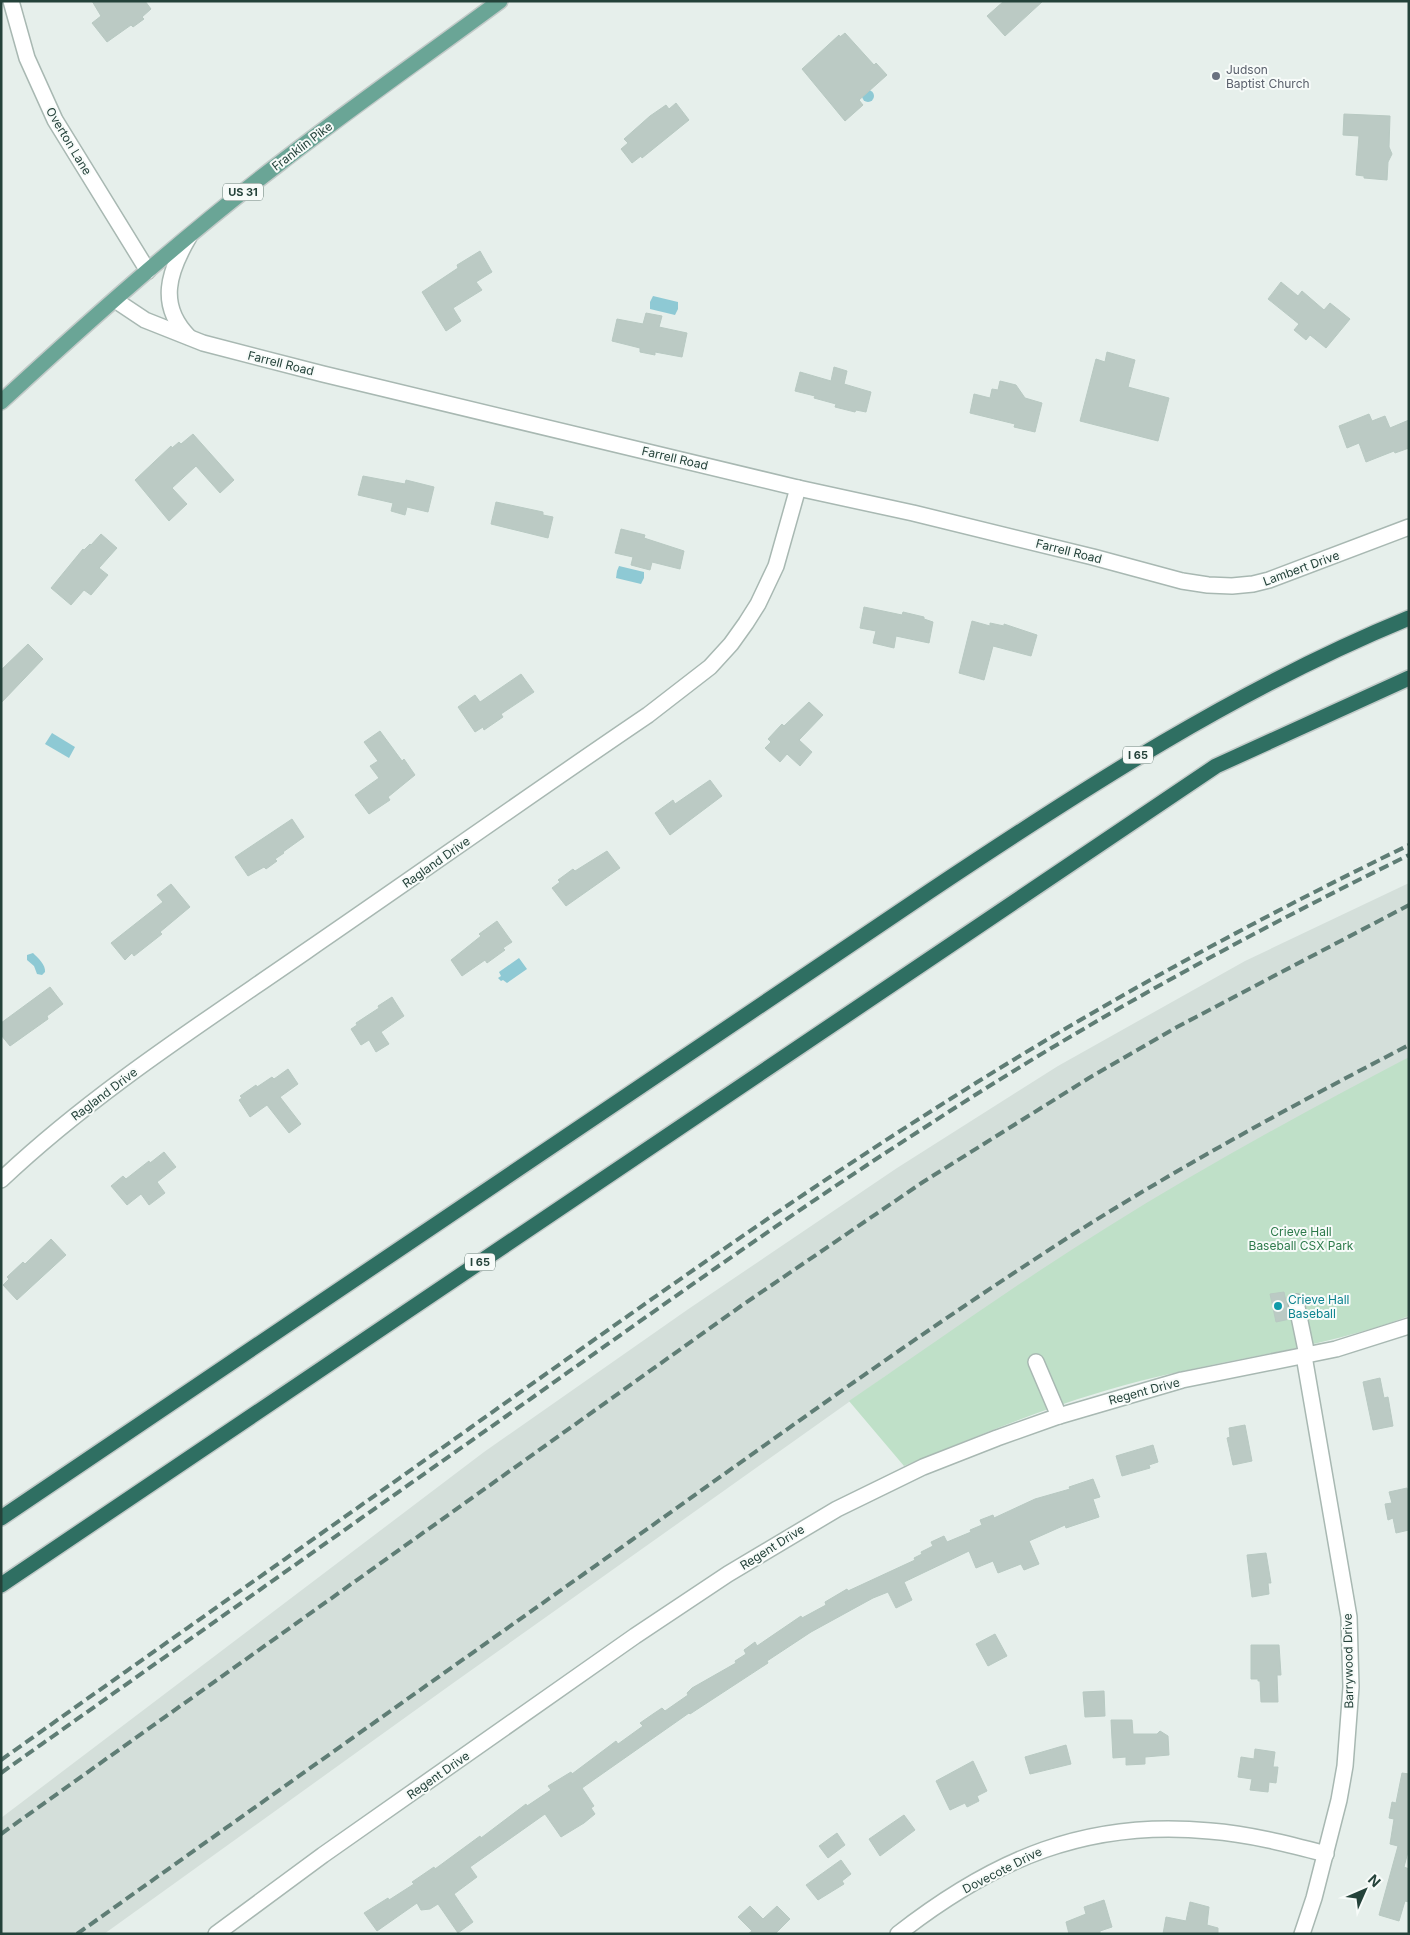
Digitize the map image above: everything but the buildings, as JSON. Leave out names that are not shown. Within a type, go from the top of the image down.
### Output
[{"type":"highway","name":"I 65","points":[[1,1518],[1077,793],[1127,762],[1230,704],[1292,672],[1409,618]]},
{"type":"highway","name":"I 65","points":[[1,1585],[1216,766],[1409,678]]},
{"type":"main road","name":"Franklin Pike","points":[[1,402],[190,235],[280,163],[500,1]]},
{"type":"street","name":"Overton Lane","points":[[11,1],[27,58],[54,120],[148,271]]},
{"type":"street","points":[[190,235],[174,263],[170,282],[171,305],[175,318],[182,330],[190,338]]},
{"type":"street","name":"Farrell Road","points":[[116,300],[145,320],[203,343],[323,374],[968,527],[1161,575]]},
{"type":"street","name":"Ragland Drive","points":[[1,1180],[94,1100],[648,715],[698,678],[731,644],[758,604],[782,550],[798,488]]},
{"type":"street","name":"Lambert Drive","points":[[1161,575],[1208,585],[1253,584],[1285,575],[1408,528]]},
{"type":"street","name":"Barrywood Drive","points":[[1296,1302],[1338,1548],[1349,1617],[1350,1640],[1350,1706],[1345,1766],[1326,1854],[1302,1934]]},
{"type":"street","name":"Regent Drive","points":[[216,1934],[323,1855],[628,1642],[772,1546],[837,1509],[923,1467],[1058,1416],[1182,1380],[1305,1356],[1409,1326]]},
{"type":"street","points":[[1036,1362],[1058,1416]]},
{"type":"street","name":"Dovecote Drive","points":[[898,1934],[959,1892],[1008,1864],[1046,1848],[1113,1832],[1161,1829],[1211,1831],[1254,1838],[1326,1854]]},
{"type":"shaded area","points":[[1409,883],[1409,1057],[887,1375],[104,1934],[1,1934],[1,1818],[484,1452],[687,1310],[897,1168],[1058,1066],[1245,961]]},
{"type":"green space","name":"Crieve Hall Baseball CSX Park","points":[[1409,1057],[1409,1316],[1343,1337],[1174,1373],[1109,1389],[1020,1419],[904,1466],[849,1401],[1041,1270],[1143,1205],[1256,1140]]},
{"type":"water","points":[[866,90],[870,90],[874,96],[870,102],[866,102],[862,98],[862,94]]},
{"type":"water","points":[[653,296],[678,302],[678,309],[675,315],[650,309],[650,302]]},
{"type":"water","points":[[619,566],[644,572],[641,584],[616,578]]},
{"type":"water","points":[[52,733],[75,747],[69,758],[45,744]]},
{"type":"water","points":[[33,953],[44,967],[45,972],[42,975],[37,974],[34,966],[27,960],[27,955]]},
{"type":"water","points":[[519,958],[527,969],[507,983],[503,980],[501,981],[498,978],[501,976],[499,972]]},
{"type":"railway","points":[[1,1760],[638,1309],[864,1154],[1041,1043],[1101,1008],[1285,907],[1409,845]]},
{"type":"railway","points":[[1,1773],[663,1305],[876,1159],[988,1087],[1105,1016],[1225,949],[1409,855]]},
{"type":"railway","points":[[1,1834],[741,1306],[923,1182],[1089,1078],[1177,1027],[1409,905]]},
{"type":"railway","points":[[77,1934],[904,1347],[1016,1272],[1113,1209],[1196,1160],[1409,1045]]},
{"type":"place","name":"Judson Baptist Church","points":[[1216,76]]},
{"type":"place","name":"Crieve Hall Baseball","points":[[1278,1306]]}]
